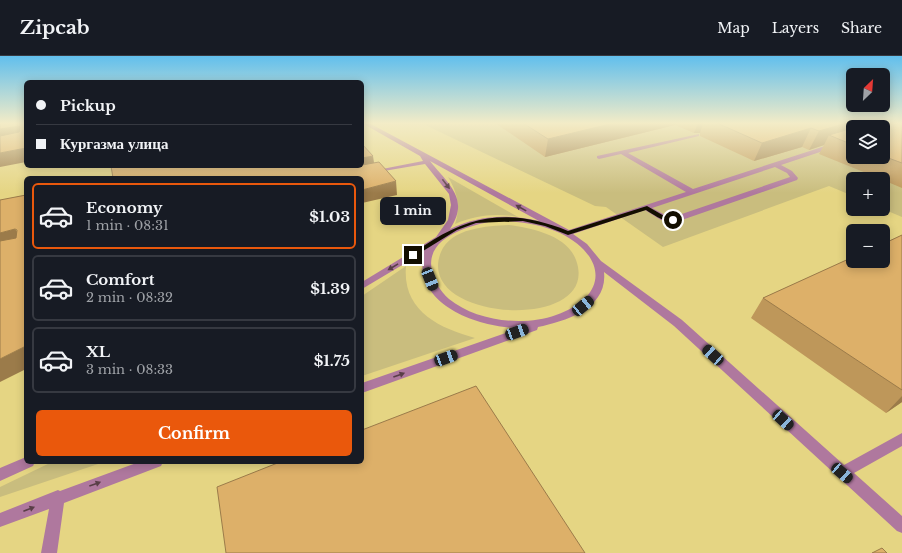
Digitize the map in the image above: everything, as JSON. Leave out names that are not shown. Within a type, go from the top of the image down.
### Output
[{"type":"street","points":[[407,146],[568,233],[585,246],[599,262],[678,323],[902,526]]},
{"type":"street","points":[[599,157],[648,146]]},
{"type":"street","points":[[364,285],[455,229],[475,222],[498,218],[523,220],[546,224],[568,233],[830,146]]},
{"type":"street","points":[[622,152],[692,192]]},
{"type":"street","points":[[421,154],[453,194],[455,205],[452,220],[428,253],[426,270],[433,288],[451,305],[478,318],[512,325],[545,322]]},
{"type":"street","points":[[369,173],[427,162]]},
{"type":"street","points":[[647,208],[664,218],[673,220],[794,178],[790,172],[774,164]]},
{"type":"street","points":[[364,387],[545,322],[574,314],[592,299],[600,280],[599,262]]},
{"type":"street","points":[[842,473],[902,439]]},
{"type":"street","points":[[0,475],[24,464]]},
{"type":"street","points":[[0,520],[58,497],[150,464]]},
{"type":"street","points":[[50,553],[58,497]]},
{"type":"shaded area","points":[[470,146],[846,146],[846,164],[890,164],[890,146],[902,146],[902,217],[890,212],[890,172],[846,172],[846,193],[829,186],[663,247],[606,207],[595,206]]},
{"type":"shaded area","points":[[448,177],[518,217],[502,215],[486,216],[455,224],[458,205],[454,188]]},
{"type":"shaded area","points":[[509,225],[527,228],[547,234],[565,244],[571,251],[576,260],[577,284],[562,300],[538,308],[508,310],[478,305],[454,293],[440,275],[441,252],[446,244],[453,238],[470,230],[490,226]]},
{"type":"shaded area","points":[[406,266],[406,282],[410,295],[417,306],[436,323],[448,329],[475,338],[364,375],[364,295]]},
{"type":"shaded area","points":[[48,464],[98,464],[0,497],[0,487]]},
{"type":"building","points":[[0,146],[24,146],[24,148],[0,153]]},
{"type":"building","points":[[364,146],[364,146],[373,156],[364,158]]},
{"type":"building","points":[[890,146],[902,146],[902,163],[890,159]]},
{"type":"building","points":[[379,162],[396,181],[364,189],[364,176],[113,176],[111,168],[364,168],[364,165]]},
{"type":"building","points":[[24,195],[24,347],[0,359],[0,241],[16,238],[17,230],[15,229],[0,233],[0,200]]},
{"type":"building","points":[[902,235],[902,390],[763,298],[846,260],[846,268],[890,268],[890,241]]},
{"type":"building","points":[[476,386],[585,553],[226,553],[217,487],[275,464],[364,464],[364,429]]},
{"type":"building","points":[[882,548],[887,553],[872,553]]},
{"type":"route","points":[[413,255],[455,229],[475,222],[498,218],[546,224],[568,233],[647,208],[664,218],[673,220]]}]
